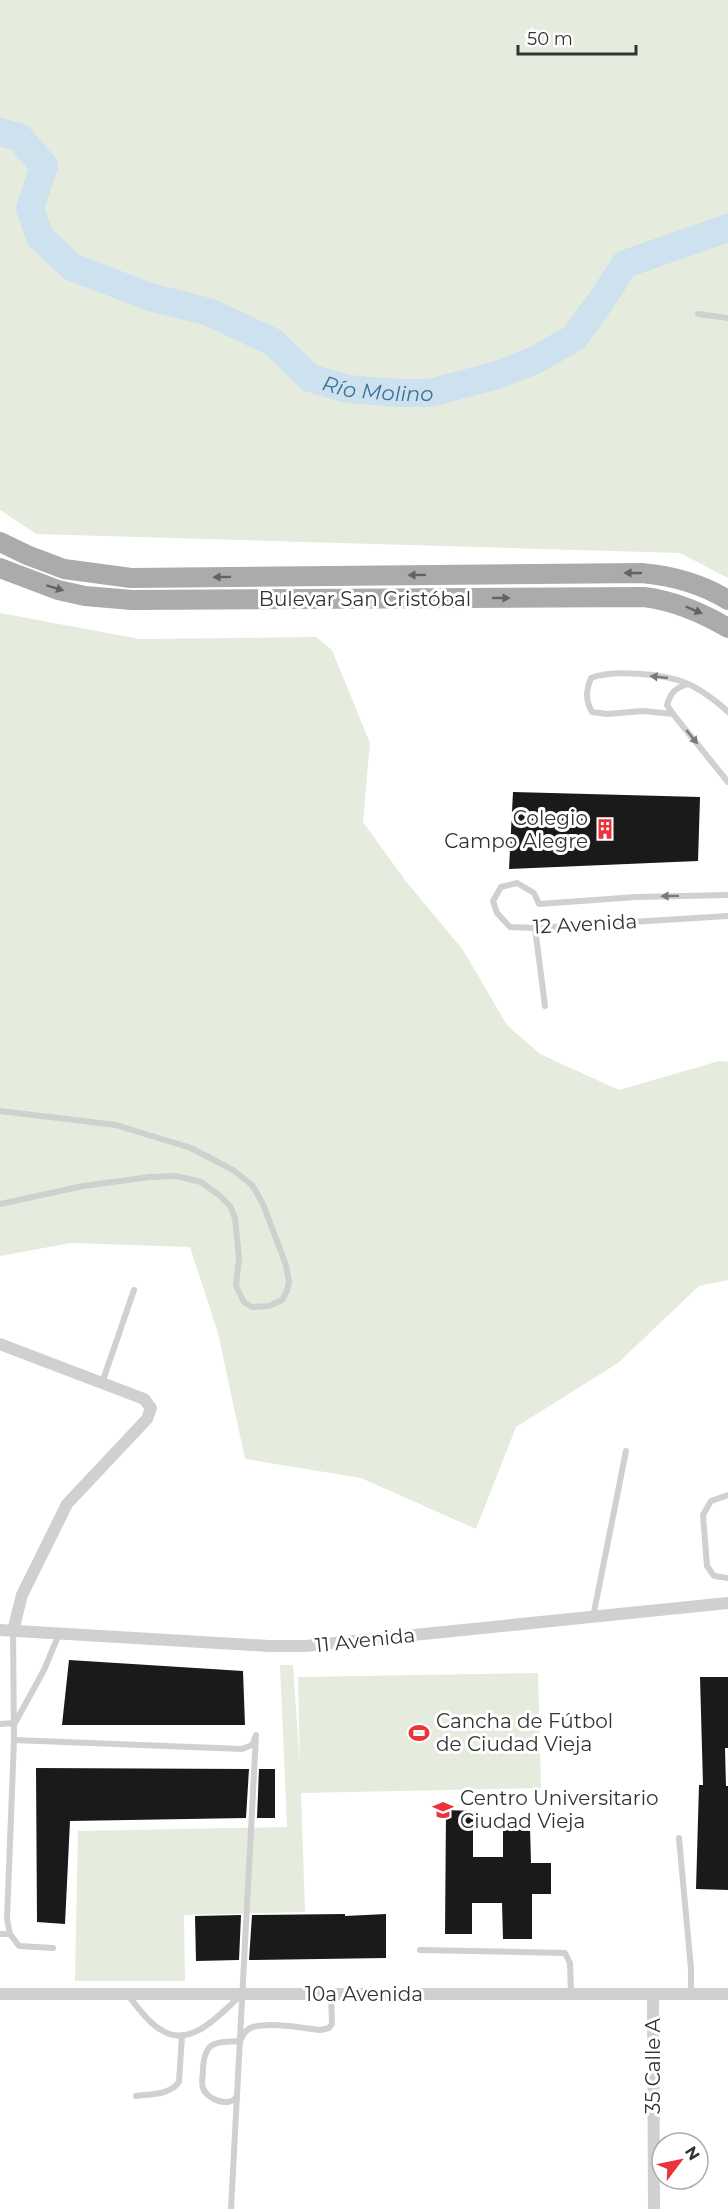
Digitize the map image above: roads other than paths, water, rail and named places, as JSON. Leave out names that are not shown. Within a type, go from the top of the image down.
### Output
[{"type":"main road","name":"Bulevar San Cristóbal","points":[[0,542],[64,569],[130,578],[642,573],[665,575],[690,582],[728,600]]},
{"type":"main road","name":"Bulevar San Cristóbal","points":[[0,568],[58,590],[85,596],[132,600],[644,597],[666,600],[690,608],[728,628]]},
{"type":"street","points":[[0,1344],[144,1399],[151,1408],[147,1419],[67,1504],[22,1595],[14,1631]]},
{"type":"street","name":"11 Avenida","points":[[0,1630],[297,1646],[728,1603]]},
{"type":"street","name":"10a Avenida","points":[[0,1994],[728,1994]]},
{"type":"street","name":"35 Calle A","points":[[653,1994],[654,2209]]},
{"type":"lane","points":[[698,314],[728,318]]},
{"type":"lane","points":[[673,714],[643,711],[607,714],[592,712],[587,703],[586,692],[591,678],[598,675],[637,674],[670,678],[688,684],[728,712]]},
{"type":"lane","points":[[688,684],[677,688],[670,694],[667,705],[728,782]]},
{"type":"lane","name":"12 Avenida","points":[[728,895],[636,897],[539,903],[534,893],[517,883],[501,887],[493,901],[497,913],[510,927],[535,928],[728,916]]},
{"type":"lane","points":[[535,928],[545,1006]]},
{"type":"lane","points":[[0,1111],[93,1121],[127,1128],[191,1149],[233,1170],[252,1185],[263,1204],[290,1282],[282,1300],[261,1308],[252,1307],[244,1302],[236,1286],[239,1258],[235,1218],[230,1206],[201,1182],[176,1176],[150,1177],[83,1186],[0,1204]]},
{"type":"lane","points":[[102,1383],[135,1290]]},
{"type":"lane","points":[[593,1617],[626,1451]]},
{"type":"lane","points":[[728,1494],[711,1501],[703,1515],[707,1566],[714,1576],[728,1578]]},
{"type":"lane","points":[[14,1631],[15,1723],[7,1919],[10,1934],[19,1946],[53,1948]]},
{"type":"lane","points":[[15,1723],[44,1670],[59,1634]]},
{"type":"lane","points":[[0,1724],[15,1723]]},
{"type":"lane","points":[[14,1740],[242,1749],[252,1745],[256,1735],[231,2209]]},
{"type":"lane","points":[[679,1838],[691,1969],[691,1995]]},
{"type":"lane","points":[[0,1935],[10,1934]]},
{"type":"lane","points":[[420,1950],[565,1953],[570,1963],[571,1994]]},
{"type":"lane","points":[[127,1993],[165,2033],[182,2035],[203,2028],[242,1993]]},
{"type":"lane","points":[[240,2041],[245,2032],[252,2027],[320,2030],[329,2028],[332,2024],[331,1993]]},
{"type":"lane","points":[[136,2096],[175,2088],[179,2082],[182,2035]]},
{"type":"lane","points":[[237,2097],[230,2103],[219,2101],[207,2094],[202,2086],[203,2055],[213,2044],[220,2041],[240,2041]]},
{"type":"waterway","name":"Río Molino","points":[[0,132],[19,137],[44,166],[30,209],[40,237],[72,267],[150,297],[209,312],[273,342],[310,378],[348,389],[430,393],[497,375],[533,361],[574,338],[625,264],[728,228]]},
{"type":"place","name":"Colegio Campo Alegre","points":[[605,829]]},
{"type":"place","name":"Cancha de Fútbol de Ciudad Vieja","points":[[419,1733]]},
{"type":"place","name":"Centro Universitario Ciudad Vieja","points":[[443,1810]]}]
